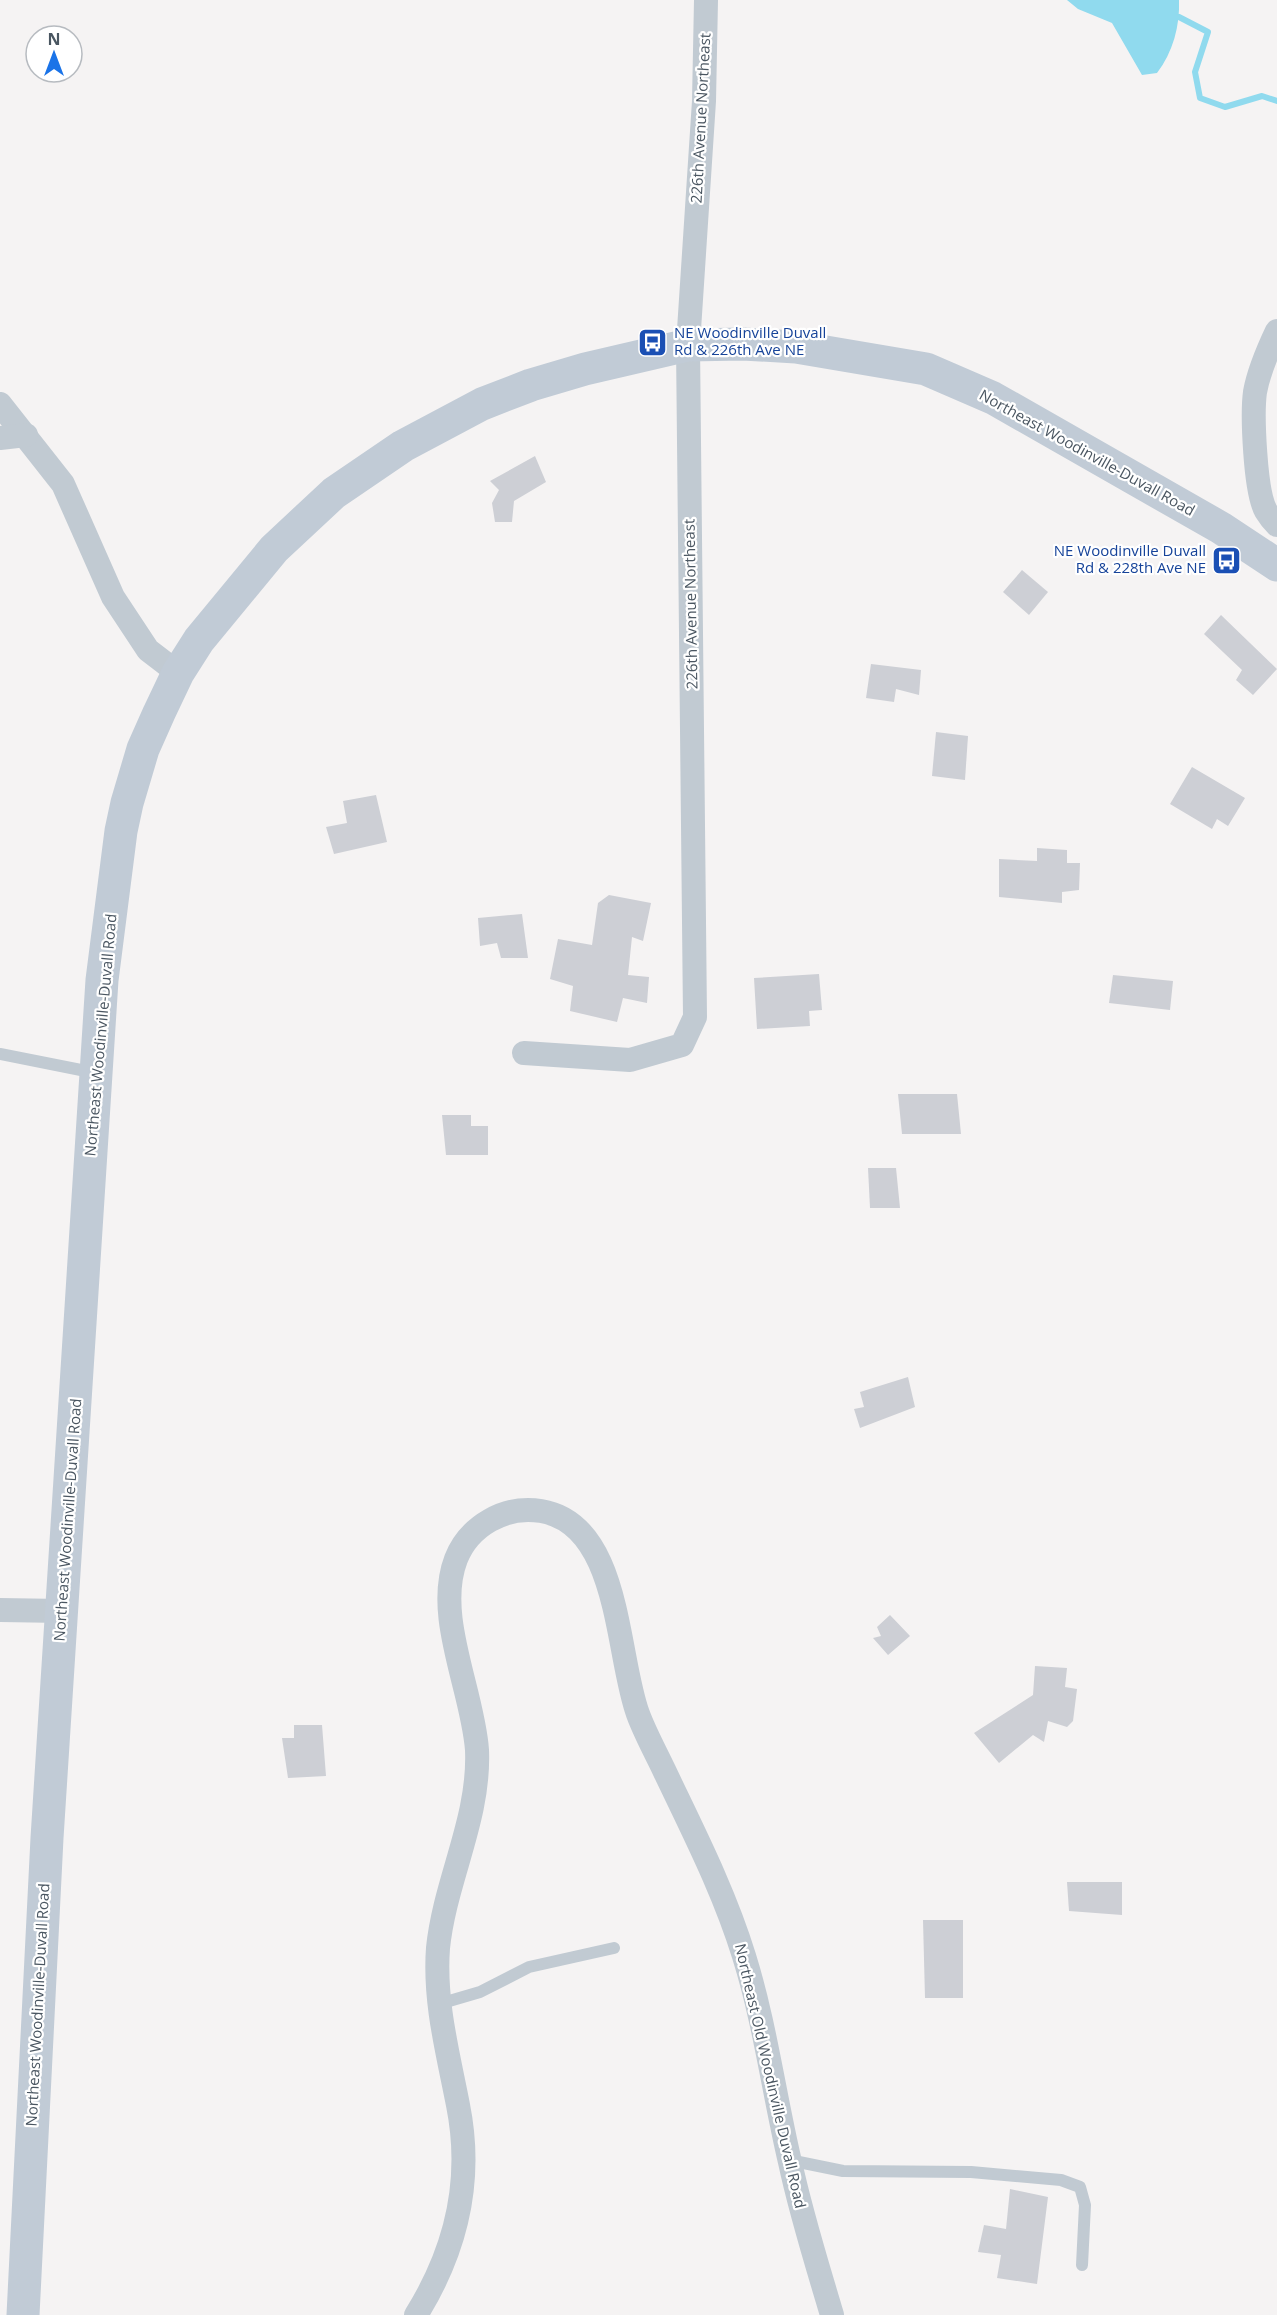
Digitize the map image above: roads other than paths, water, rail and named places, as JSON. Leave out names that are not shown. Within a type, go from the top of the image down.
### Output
[{"type":"main road","name":"Northeast Woodinville-Duvall Road","points":[[23,2315],[35,2048],[102,980],[121,831],[143,750],[178,673],[222,609],[274,549],[334,493],[403,447],[482,404],[531,385],[585,369],[688,345],[743,344],[795,347],[926,369],[993,398],[1221,528],[1277,565]]},
{"type":"street","name":"226th Avenue Northeast","points":[[524,1053],[630,1060],[681,1045],[695,1017],[688,345],[704,101],[706,0]]},
{"type":"street","points":[[1277,331],[1265,357],[1255,392],[1255,422],[1257,465],[1265,509],[1277,525]]},
{"type":"street","points":[[0,404],[63,484],[113,597],[148,650],[178,673]]},
{"type":"street","points":[[0,438],[26,435]]},
{"type":"street","name":"Northeast Old Woodinville Duvall Road","points":[[416,2315],[437,2278],[452,2241],[461,2206],[465,2172],[459,2109],[439,2004],[437,1975],[444,1915],[471,1820],[476,1785],[477,1751],[473,1723],[453,1632],[449,1598],[452,1574],[457,1555],[468,1538],[495,1517],[519,1510],[543,1511],[574,1527],[586,1540],[603,1566],[613,1601],[622,1656],[638,1714],[709,1864],[729,1910],[746,1960],[789,2160],[832,2315]]},
{"type":"street","points":[[0,1610],[63,1611]]},
{"type":"lane","points":[[0,1054],[97,1074]]},
{"type":"lane","points":[[439,2004],[480,1992],[529,1967],[614,1948]]},
{"type":"lane","points":[[789,2160],[843,2171],[971,2172],[1061,2180],[1080,2187],[1085,2205],[1082,2265]]},
{"type":"water","points":[[1067,0],[1179,0],[1174,38],[1163,65],[1157,73],[1142,75],[1112,23],[1078,9]]},
{"type":"waterway","points":[[1179,17],[1208,32],[1195,72],[1200,98],[1225,107],[1262,96],[1277,101]]},
{"type":"place","name":"NE Woodinville Duvall Rd & 226th Ave NE","points":[[653,342]]},
{"type":"place","name":"NE Woodinville Duvall Rd & 228th Ave NE","points":[[1227,560]]}]
